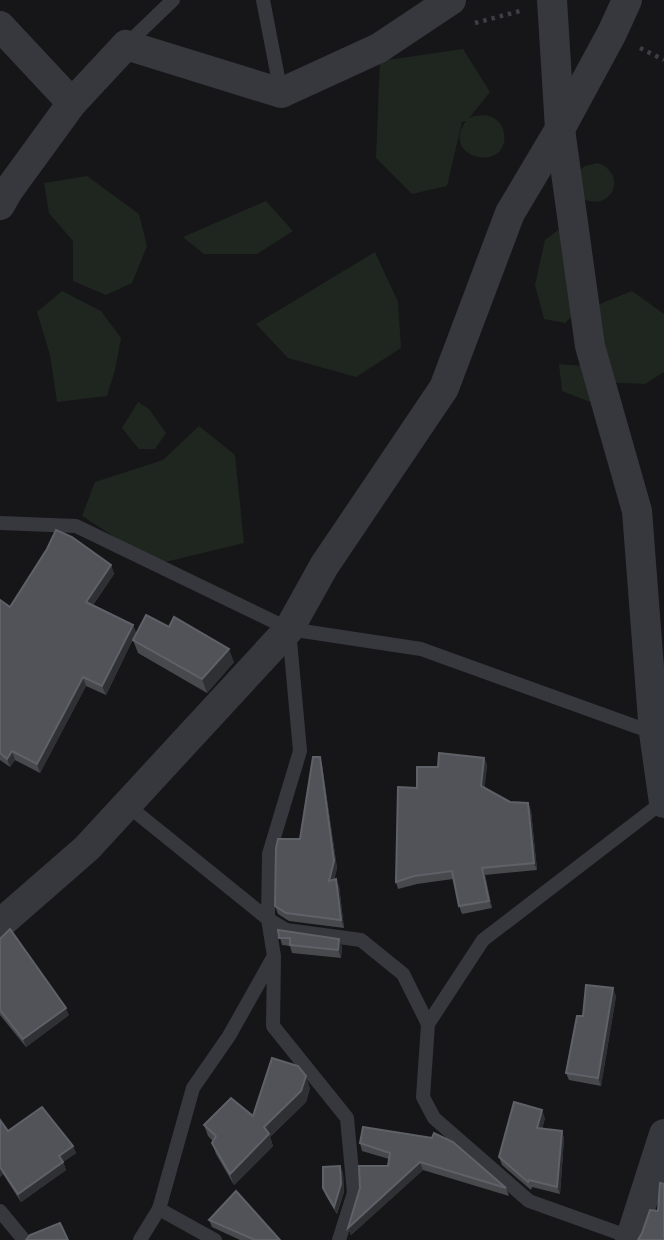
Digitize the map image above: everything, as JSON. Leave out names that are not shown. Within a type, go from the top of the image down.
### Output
[{"type":"street","points":[[3,197],[72,103],[126,45],[281,93],[379,48],[451,0]]},
{"type":"street","points":[[552,0],[560,129],[590,346],[637,511],[654,733],[664,802]]},
{"type":"street","points":[[0,924],[87,848],[289,629],[324,566],[444,388],[510,213],[560,129],[627,0]]},
{"type":"street","points":[[0,26],[72,103]]},
{"type":"street","points":[[630,1239],[662,1149]]},
{"type":"lane","points":[[126,45],[173,0]]},
{"type":"lane","points":[[263,0],[281,93]]},
{"type":"lane","points":[[0,523],[76,526],[289,629],[421,649],[654,733]]},
{"type":"lane","points":[[289,629],[300,751],[269,854],[268,919],[274,956],[273,1026],[347,1118],[354,1193],[339,1240]]},
{"type":"lane","points":[[630,1239],[529,1201],[434,1118],[422,1097],[428,1024],[483,940],[664,802]]},
{"type":"lane","points":[[127,805],[268,919],[286,930],[362,940],[403,974],[428,1024]]},
{"type":"lane","points":[[140,1240],[159,1209],[193,1088],[229,1036],[274,956]]},
{"type":"lane","points":[[159,1209],[215,1240]]},
{"type":"lane","points":[[0,1211],[24,1240]]},
{"type":"shaded area","points":[[463,49],[490,92],[469,118],[485,115],[499,122],[504,133],[503,146],[497,154],[487,157],[477,157],[467,152],[461,145],[460,134],[466,121],[462,122],[447,186],[412,194],[376,158],[380,61]]},
{"type":"shaded area","points":[[598,163],[613,176],[614,183],[608,196],[602,201],[593,202],[583,199],[580,170]]},
{"type":"shaded area","points":[[87,176],[139,214],[147,246],[132,283],[106,295],[73,281],[73,241],[49,213],[44,183]]},
{"type":"shaded area","points":[[266,201],[293,231],[257,254],[204,254],[183,237]]},
{"type":"shaded area","points":[[565,225],[589,299],[565,323],[544,319],[535,285],[545,240]]},
{"type":"shaded area","points":[[375,252],[398,302],[401,348],[356,377],[288,358],[256,324]]},
{"type":"shaded area","points":[[62,291],[101,311],[121,338],[107,396],[57,402],[50,355],[37,312]]},
{"type":"shaded area","points":[[632,291],[664,314],[664,372],[645,384],[600,382],[595,306]]},
{"type":"shaded area","points":[[559,364],[584,366],[593,403],[562,391]]},
{"type":"shaded area","points":[[138,402],[149,409],[166,433],[155,449],[139,449],[122,428]]},
{"type":"shaded area","points":[[199,426],[235,455],[244,543],[157,564],[82,516],[95,482],[163,460]]},
{"type":"building","points":[[56,530],[72,537],[111,565],[86,602],[133,625],[102,686],[83,677],[37,764],[12,751],[7,759],[0,753],[0,600],[10,607]]},
{"type":"building","points":[[146,615],[169,627],[174,617],[229,649],[202,679],[133,640]]},
{"type":"building","points":[[439,753],[484,758],[481,786],[510,802],[528,803],[534,863],[482,868],[489,901],[459,906],[452,871],[414,876],[396,882],[398,787],[417,788],[417,767],[438,767]]},
{"type":"building","points":[[313,757],[320,757],[334,861],[329,881],[336,879],[341,920],[286,913],[275,906],[278,839],[300,839]]},
{"type":"building","points":[[10,929],[66,1008],[23,1039],[0,1010],[0,939]]},
{"type":"building","points":[[278,930],[339,939],[338,950],[290,945],[290,938],[279,938]]},
{"type":"building","points":[[586,985],[613,988],[598,1078],[566,1073],[577,1016],[583,1016]]},
{"type":"building","points":[[272,1058],[298,1066],[306,1076],[301,1091],[264,1127],[269,1134],[230,1174],[212,1143],[216,1136],[204,1125],[231,1098],[253,1116]]},
{"type":"building","points":[[514,1102],[542,1110],[537,1128],[562,1131],[557,1187],[529,1180],[528,1182],[499,1157]]},
{"type":"building","points":[[42,1107],[73,1146],[59,1156],[63,1162],[18,1194],[0,1167],[0,1120],[8,1131]]},
{"type":"building","points":[[363,1127],[432,1138],[434,1133],[453,1142],[506,1188],[420,1162],[348,1228],[360,1188],[359,1166],[388,1166],[390,1153],[360,1143]]},
{"type":"building","points":[[340,1166],[341,1184],[334,1207],[323,1188],[323,1167]]},
{"type":"building","points":[[660,1183],[664,1184],[664,1240],[638,1240],[650,1210],[658,1211]]},
{"type":"building","points":[[236,1191],[280,1240],[255,1240],[209,1220]]},
{"type":"building","points":[[60,1223],[68,1240],[26,1240],[30,1235]]}]
